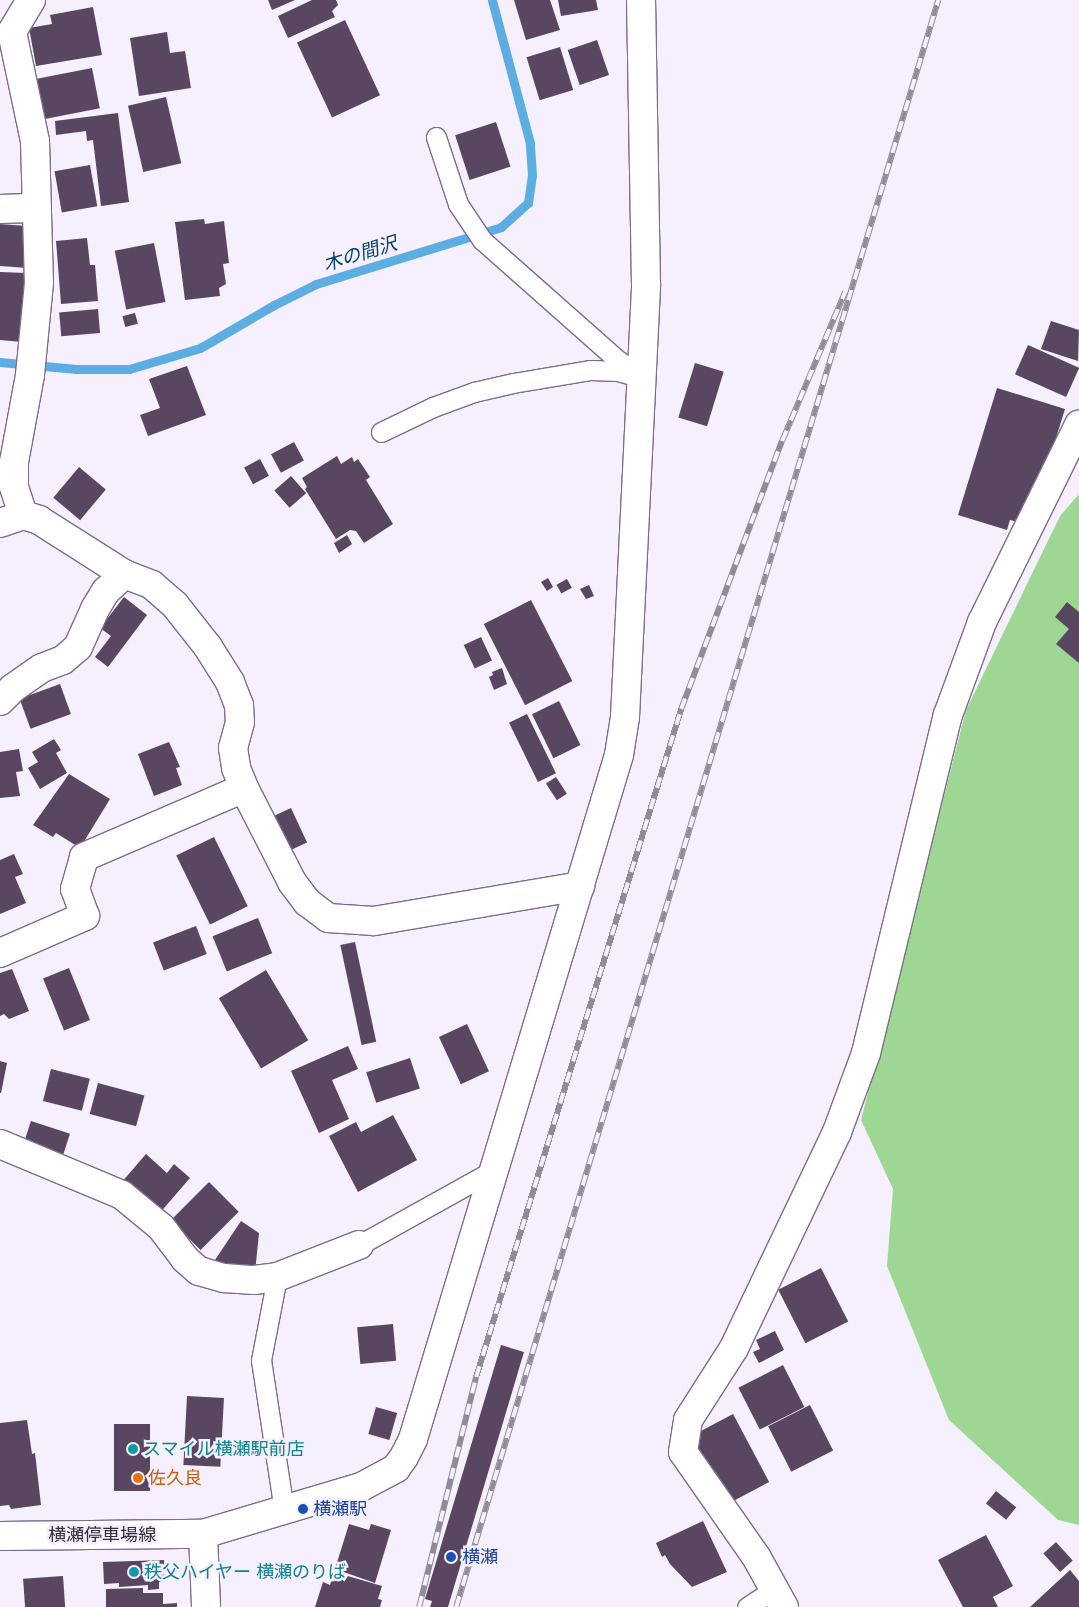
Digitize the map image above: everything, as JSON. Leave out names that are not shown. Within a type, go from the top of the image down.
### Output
[{"type":"street","points":[[31,0],[12,32],[35,141],[39,283],[30,376],[14,462],[11,519],[39,520],[124,574],[152,586],[175,605],[208,647],[230,682],[240,705],[240,722],[233,748],[236,768],[244,788],[292,882],[307,902],[328,918],[374,921],[580,886]]},
{"type":"street","name":"横瀬停車場線","points":[[0,1536],[204,1534],[361,1487],[396,1468],[413,1439],[619,756],[625,717],[646,285],[641,0]]},
{"type":"street","points":[[0,209],[37,208]]},
{"type":"street","points":[[779,1598],[757,1558],[683,1452],[688,1420],[734,1348],[837,1132],[866,1053],[948,715],[982,622],[1079,425]]},
{"type":"street","points":[[0,701],[13,688],[42,668],[63,660],[78,647],[95,608],[106,591],[124,574]]},
{"type":"street","points":[[0,953],[85,916],[75,889],[84,857],[244,788]]},
{"type":"street","points":[[0,1144],[122,1195],[161,1227],[185,1259],[199,1271],[224,1278],[254,1280],[277,1277],[359,1245]]},
{"type":"street","points":[[204,1534],[206,1607]]},
{"type":"lane","points":[[436,137],[458,204],[482,240],[619,361],[641,377]]},
{"type":"lane","points":[[381,432],[434,407],[474,392],[513,383],[591,370],[618,371],[641,377]]},
{"type":"lane","points":[[359,1245],[494,1170]]},
{"type":"lane","points":[[277,1277],[261,1360],[284,1510]]},
{"type":"lane","points":[[747,1607],[779,1598]]},
{"type":"green space","points":[[1079,494],[1079,1525],[1058,1520],[949,1420],[887,1266],[893,1189],[861,1120],[966,710],[1060,516]]},
{"type":"building","points":[[268,0],[295,0],[272,10]]},
{"type":"building","points":[[312,0],[336,0],[338,5],[332,11],[335,17],[288,38],[278,16]]},
{"type":"building","points":[[514,0],[550,0],[560,30],[526,40]]},
{"type":"building","points":[[558,0],[596,0],[598,10],[561,16]]},
{"type":"building","points":[[93,7],[102,55],[36,66],[29,28],[52,24],[50,15]]},
{"type":"building","points":[[345,20],[380,95],[332,118],[297,42]]},
{"type":"building","points":[[167,32],[170,53],[185,51],[191,88],[139,96],[130,38]]},
{"type":"building","points":[[597,40],[609,75],[580,85],[568,50]]},
{"type":"building","points":[[560,47],[573,90],[540,100],[527,57]]},
{"type":"building","points":[[92,68],[100,108],[45,119],[37,79]]},
{"type":"building","points":[[166,97],[181,163],[143,172],[128,106]]},
{"type":"building","points":[[118,113],[129,202],[101,206],[93,140],[87,141],[86,131],[56,135],[55,121]]},
{"type":"building","points":[[496,122],[511,167],[470,180],[455,135]]},
{"type":"building","points":[[90,165],[97,206],[62,213],[55,171]]},
{"type":"building","points":[[204,219],[205,224],[224,221],[229,263],[223,264],[226,284],[219,288],[220,296],[185,300],[175,222]]},
{"type":"building","points":[[0,224],[27,226],[24,268],[0,266]]},
{"type":"building","points":[[87,238],[90,265],[95,265],[98,301],[61,304],[56,241]]},
{"type":"building","points":[[154,243],[165,302],[126,310],[115,251]]},
{"type":"building","points":[[0,272],[26,273],[22,342],[0,340]]},
{"type":"building","points":[[98,309],[100,333],[61,336],[59,312]]},
{"type":"building","points":[[135,313],[138,324],[125,327],[122,316]]},
{"type":"building","points":[[1051,321],[1079,330],[1078,361],[1041,349]]},
{"type":"building","points":[[1028,345],[1079,368],[1066,397],[1015,374]]},
{"type":"building","points":[[695,363],[724,372],[707,426],[678,418]]},
{"type":"building","points":[[187,366],[206,415],[148,436],[140,415],[160,408],[149,379]]},
{"type":"building","points":[[997,388],[1065,409],[1029,525],[1010,520],[1007,530],[958,515]]},
{"type":"building","points":[[294,442],[304,461],[281,473],[271,454]]},
{"type":"building","points":[[337,456],[341,464],[352,457],[354,462],[358,459],[370,477],[366,480],[393,524],[364,543],[356,531],[350,530],[336,539],[305,489],[307,487],[302,478]]},
{"type":"building","points":[[260,459],[269,476],[253,484],[244,467]]},
{"type":"building","points":[[79,467],[106,489],[80,520],[53,498]]},
{"type":"building","points":[[291,476],[306,493],[289,508],[274,490]]},
{"type":"building","points":[[347,535],[352,544],[339,553],[334,543]]},
{"type":"building","points":[[548,578],[553,587],[547,591],[541,582]]},
{"type":"building","points":[[567,579],[572,588],[561,594],[557,585]]},
{"type":"building","points":[[589,585],[594,596],[586,599],[580,589]]},
{"type":"building","points":[[124,597],[147,615],[108,667],[95,657],[111,636],[100,628]]},
{"type":"building","points":[[531,600],[572,681],[525,705],[484,624]]},
{"type":"building","points":[[1067,602],[1079,612],[1079,663],[1056,644],[1069,629],[1055,617]]},
{"type":"building","points":[[481,637],[492,661],[475,669],[464,645]]},
{"type":"building","points":[[502,668],[507,684],[494,690],[489,677],[493,675],[492,672]]},
{"type":"building","points":[[60,684],[71,714],[31,729],[20,699]]},
{"type":"building","points":[[559,701],[580,745],[554,758],[532,714]]},
{"type":"building","points":[[527,714],[556,773],[538,782],[509,723]]},
{"type":"building","points":[[54,739],[61,750],[56,753],[67,773],[40,789],[28,768],[38,762],[32,752]]},
{"type":"building","points":[[169,742],[180,767],[176,768],[182,785],[154,796],[138,754]]},
{"type":"building","points":[[19,749],[23,771],[16,772],[20,796],[0,798],[0,752]]},
{"type":"building","points":[[69,774],[110,799],[80,848],[56,833],[53,837],[33,825]]},
{"type":"building","points":[[556,777],[567,794],[557,800],[546,784]]},
{"type":"building","points":[[291,808],[307,842],[288,851],[272,817]]},
{"type":"building","points":[[214,837],[248,906],[210,925],[176,855]]},
{"type":"building","points":[[14,854],[23,874],[15,877],[26,903],[0,914],[0,860]]},
{"type":"building","points":[[258,918],[272,953],[227,972],[213,936]]},
{"type":"building","points":[[196,926],[207,954],[164,970],[153,942]]},
{"type":"building","points":[[355,942],[376,1042],[362,1045],[340,945]]},
{"type":"building","points":[[69,968],[90,1020],[64,1030],[43,978]]},
{"type":"building","points":[[12,969],[29,1011],[9,1019],[4,1014],[0,1016],[0,973]]},
{"type":"building","points":[[266,970],[308,1040],[261,1069],[219,998]]},
{"type":"building","points":[[467,1024],[489,1071],[461,1084],[439,1037]]},
{"type":"building","points":[[348,1046],[358,1069],[332,1080],[349,1119],[319,1133],[291,1071]]},
{"type":"building","points":[[410,1058],[420,1088],[376,1103],[366,1072]]},
{"type":"building","points":[[0,1061],[7,1063],[1,1093],[0,1093]]},
{"type":"building","points":[[51,1069],[90,1079],[82,1111],[43,1101]]},
{"type":"building","points":[[98,1083],[144,1095],[136,1126],[90,1114]]},
{"type":"building","points":[[393,1115],[417,1160],[358,1192],[329,1136],[356,1122],[361,1132]]},
{"type":"building","points":[[31,1121],[70,1134],[63,1156],[24,1143]]},
{"type":"building","points":[[146,1154],[167,1173],[174,1164],[190,1178],[158,1215],[121,1183]]},
{"type":"building","points":[[209,1182],[239,1212],[201,1250],[171,1220]]},
{"type":"building","points":[[241,1221],[259,1233],[255,1273],[209,1269]]},
{"type":"building","points":[[821,1268],[848,1321],[805,1343],[778,1290]]},
{"type":"building","points":[[393,1324],[396,1361],[360,1364],[357,1327]]},
{"type":"building","points":[[775,1331],[784,1350],[759,1363],[753,1352],[760,1349],[756,1340]]},
{"type":"building","points":[[501,1345],[524,1352],[448,1607],[430,1607],[432,1601],[425,1599]]},
{"type":"building","points":[[783,1365],[804,1407],[760,1430],[738,1388]]},
{"type":"building","points":[[187,1396],[224,1398],[220,1467],[183,1465]]},
{"type":"building","points":[[810,1405],[833,1450],[791,1472],[768,1426]]},
{"type":"building","points":[[376,1407],[397,1413],[389,1440],[368,1434]]},
{"type":"building","points":[[733,1414],[769,1482],[728,1504],[692,1436]]},
{"type":"building","points":[[27,1420],[32,1454],[35,1453],[41,1505],[11,1509],[9,1505],[0,1506],[0,1423]]},
{"type":"building","name":"スマイル横瀬駅前店","points":[[114,1424],[150,1424],[150,1491],[114,1491]]},
{"type":"building","points":[[996,1491],[1016,1507],[1006,1520],[986,1503]]},
{"type":"building","points":[[703,1521],[727,1572],[692,1587],[670,1564],[665,1555],[662,1557],[656,1543]]},
{"type":"building","points":[[349,1524],[369,1530],[371,1524],[391,1530],[375,1583],[335,1569]]},
{"type":"building","points":[[986,1535],[1013,1586],[993,1597],[998,1607],[963,1607],[938,1560]]},
{"type":"building","points":[[1056,1542],[1073,1561],[1060,1572],[1043,1553]]},
{"type":"building","name":"秩父ハイヤー 横瀬のりば","points":[[164,1560],[164,1582],[159,1582],[159,1589],[148,1590],[148,1585],[119,1587],[119,1583],[104,1584],[103,1562]]},
{"type":"building","points":[[1070,1570],[1079,1581],[1079,1607],[1030,1607]]},
{"type":"building","points":[[334,1572],[382,1586],[378,1599],[382,1600],[380,1607],[315,1607],[323,1582],[330,1585]]},
{"type":"building","points":[[63,1576],[65,1607],[25,1607],[23,1579]]},
{"type":"building","points":[[143,1588],[143,1593],[163,1593],[163,1604],[177,1603],[177,1607],[106,1607],[106,1589]]},
{"type":"waterway","name":"木の間沢","points":[[0,362],[77,369],[129,369],[200,348],[274,305],[316,284],[501,227],[528,203],[532,175],[530,143],[492,0]]},
{"type":"railway","points":[[456,1607],[938,0]]},
{"type":"railway","points":[[419,1607],[476,1377],[681,709],[782,441],[845,292]]},
{"type":"place","name":"スマイル横瀬駅前店","points":[[133,1449]]},
{"type":"place","name":"佐久良","points":[[138,1478]]},
{"type":"place","name":"横瀬駅","points":[[303,1509]]},
{"type":"place","name":"横瀬","points":[[451,1557]]},
{"type":"place","name":"秩父ハイヤー 横瀬のりば","points":[[134,1572]]}]
